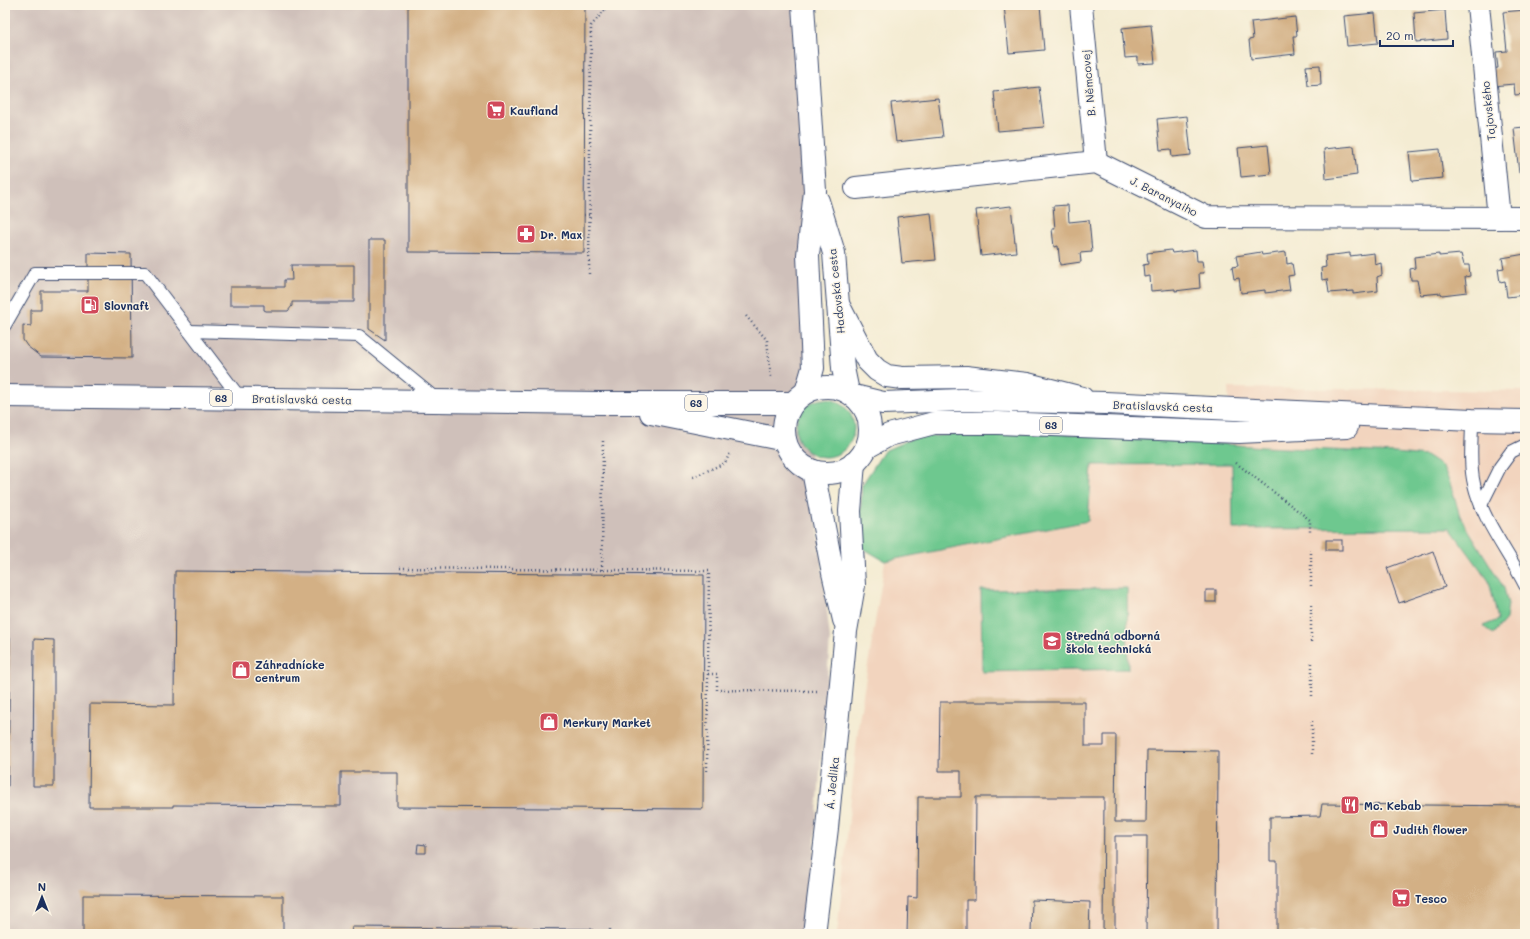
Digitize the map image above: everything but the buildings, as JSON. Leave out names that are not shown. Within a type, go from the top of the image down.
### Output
[{"type":"street","name":"Hadovská cesta","points":[[800,398],[813,368],[808,255],[815,191],[803,5]]},
{"type":"street","name":"B. Němcovej","points":[[1081,5],[1096,162]]},
{"type":"street","name":"Tajovského","points":[[1478,5],[1499,218]]},
{"type":"street","points":[[856,188],[1096,162]]},
{"type":"street","name":"J. Baranyaiho","points":[[1096,162],[1206,217],[1525,218]]},
{"type":"street","name":"Hadovská cesta","points":[[815,191],[834,253],[843,368],[851,394]]},
{"type":"street","points":[[838,304],[867,360],[877,370],[887,376],[902,378],[966,377],[1027,384],[1105,404]]},
{"type":"street","name":"Bratislavská cesta","points":[[1472,420],[1239,432],[934,423],[889,435],[861,455],[845,469],[824,473],[814,471],[795,459],[785,440],[784,430],[785,420],[800,398],[816,388],[828,387],[838,388],[851,394],[884,403],[961,400],[1105,404],[1525,421]]},
{"type":"street","points":[[851,394],[861,403],[869,419],[871,429],[861,455]]},
{"type":"street","name":"Bratislavská cesta","points":[[5,396],[600,403],[800,398]]},
{"type":"street","name":"Bratislavská cesta","points":[[600,403],[785,440]]},
{"type":"street","name":"Á. Jedlika","points":[[814,934],[829,812],[846,631],[854,585],[850,511],[861,455]]},
{"type":"street","name":"Á. Jedlika","points":[[814,471],[846,631]]},
{"type":"lane","points":[[5,325],[35,273],[145,273],[240,398]]},
{"type":"lane","points":[[190,331],[359,336],[438,401]]},
{"type":"lane","points":[[1472,420],[1471,458],[1474,484],[1488,523],[1517,569],[1525,585]]},
{"type":"lane","points":[[1481,504],[1500,467],[1511,452],[1525,445]]},
{"type":"path","points":[[589,274],[591,26],[608,6],[760,5]]},
{"type":"path","points":[[584,215],[589,215]]},
{"type":"path","points":[[746,316],[767,340],[771,377]]},
{"type":"path","points":[[602,570],[603,438]]},
{"type":"path","points":[[693,477],[725,463],[732,448]]},
{"type":"path","points":[[1236,463],[1310,520],[1310,532]]},
{"type":"path","points":[[1311,549],[1311,587]]},
{"type":"path","points":[[400,568],[709,571],[707,770]]},
{"type":"path","points":[[1311,605],[1311,644]]},
{"type":"path","points":[[1312,663],[1312,699]]},
{"type":"path","points":[[708,674],[716,674],[716,690],[804,690],[821,692]]},
{"type":"path","points":[[1312,721],[1312,756]]},
{"type":"path","points":[[610,927],[610,934]]},
{"type":"shaded area","points":[[5,5],[803,5],[815,191],[808,434],[830,639],[808,934],[5,934]]},
{"type":"shaded area","points":[[1228,388],[1525,391],[1525,934],[837,934],[859,720],[885,561],[1088,521],[1091,465],[1232,464]]},
{"type":"green space","points":[[825,399],[836,401],[849,412],[852,417],[854,428],[852,439],[841,452],[836,455],[825,457],[814,455],[801,444],[798,439],[796,428],[798,417],[809,404],[814,401]]},
{"type":"green space","points":[[993,431],[1125,436],[1263,447],[1396,453],[1426,456],[1443,467],[1449,480],[1460,516],[1504,588],[1508,604],[1506,619],[1493,634],[1483,626],[1498,620],[1489,581],[1450,528],[1233,529],[1232,464],[1092,465],[1088,521],[885,561],[859,546],[862,485],[884,451],[913,438]]},
{"type":"green space","points":[[1127,588],[1128,669],[982,672],[981,590]]},
{"type":"place","name":"Kaufland","points":[[496,110]]},
{"type":"place","name":"Dr. Max","points":[[526,234]]},
{"type":"place","name":"Slovnaft","points":[[90,305]]},
{"type":"place","name":"Stredná odborná škola technická","points":[[1052,641]]},
{"type":"place","name":"Záhradnícke centrum","points":[[241,670]]},
{"type":"place","name":"Merkury Market","points":[[549,722]]},
{"type":"place","name":"Mc. Kebab","points":[[1350,805]]},
{"type":"place","name":"Judith flower","points":[[1379,829]]},
{"type":"place","name":"Tesco","points":[[1401,898]]}]
